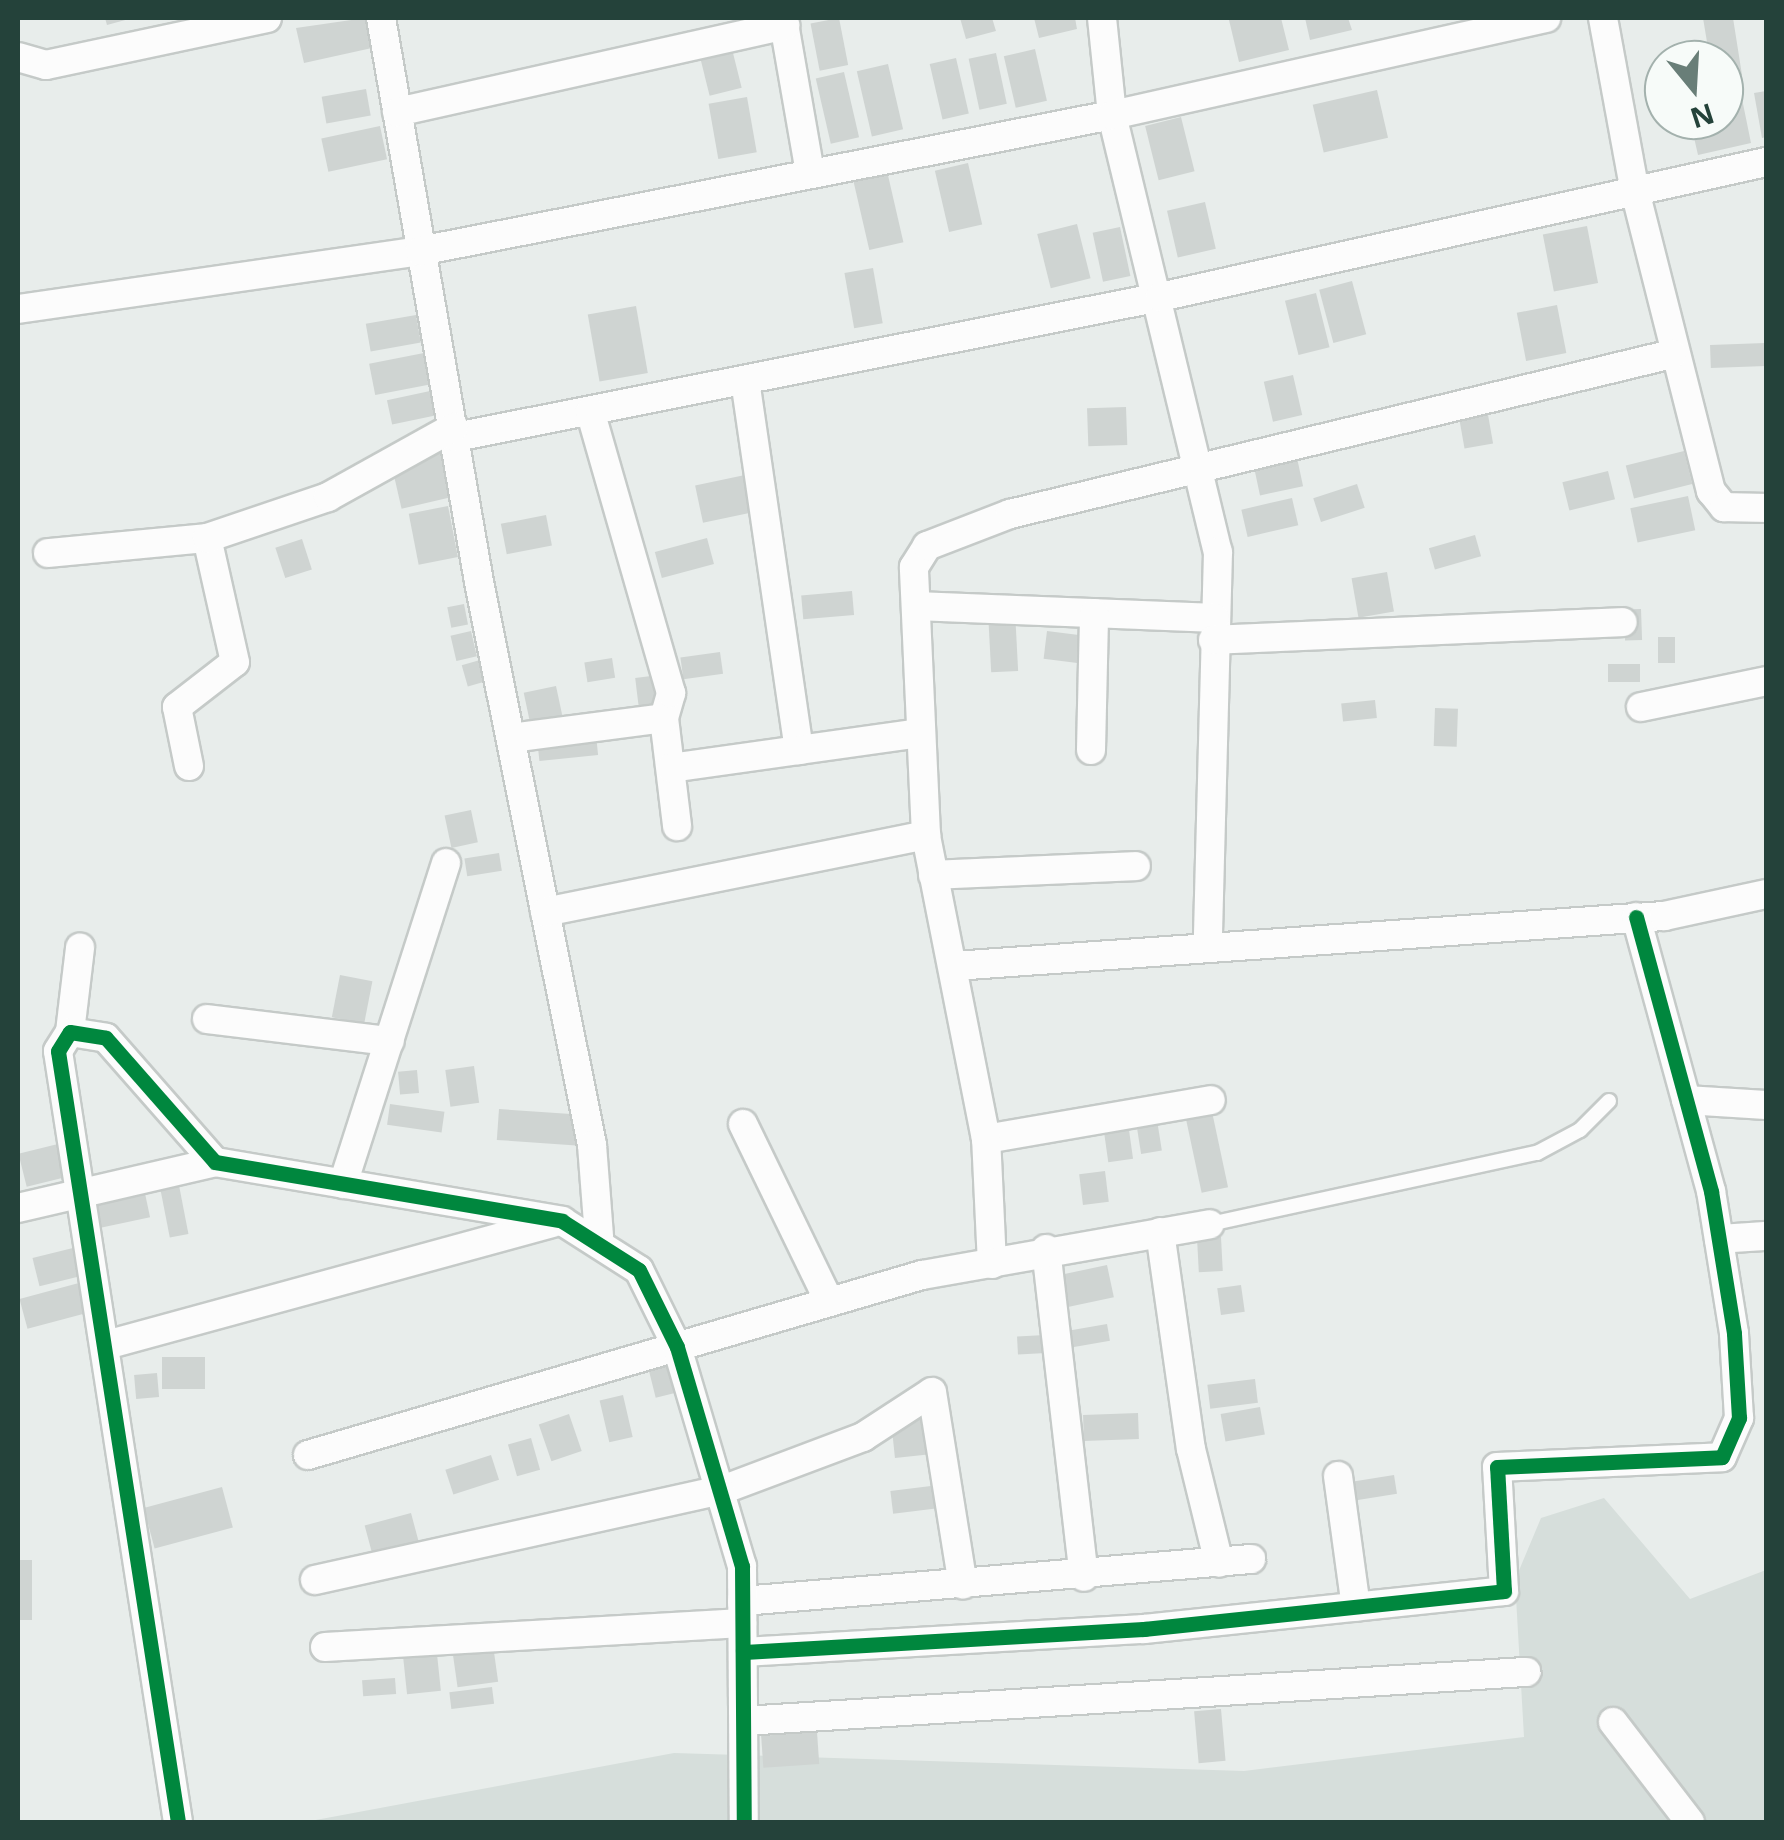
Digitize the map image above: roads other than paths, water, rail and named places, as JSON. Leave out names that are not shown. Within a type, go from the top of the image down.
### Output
[{"type":"street","points":[[18,57],[46,65],[267,18]]},
{"type":"street","points":[[381,18],[420,251],[511,738],[592,1145],[599,1237]]},
{"type":"street","points":[[1102,18],[1112,115],[1202,468],[1218,552],[1208,945]]},
{"type":"street","points":[[18,308],[420,251],[1112,115],[1546,18]]},
{"type":"street","points":[[1602,18],[1634,187],[1672,354],[1711,491],[1724,507],[1766,508]]},
{"type":"street","points":[[396,112],[784,22],[810,173]]},
{"type":"street","points":[[48,554],[207,538],[328,497],[455,432],[590,411],[1160,298],[1634,187],[1766,162]]},
{"type":"street","points":[[992,1264],[986,1139],[926,834],[914,567],[945,532],[1672,354]]},
{"type":"street","points":[[745,380],[799,750]]},
{"type":"street","points":[[590,411],[670,692],[664,718],[677,826]]},
{"type":"street","points":[[189,766],[176,707],[235,662],[207,538]]},
{"type":"street","points":[[917,606],[1094,613],[1214,629],[1624,622]]},
{"type":"street","points":[[1092,750],[1094,613]]},
{"type":"street","points":[[1641,707],[1766,682]]},
{"type":"street","points":[[511,738],[664,718]]},
{"type":"street","points":[[671,768],[920,733]]},
{"type":"street","points":[[546,912],[926,834]]},
{"type":"street","points":[[343,1184],[446,863]]},
{"type":"street","points":[[933,874],[1136,866]]},
{"type":"street","points":[[954,966],[1636,917],[1766,894]]},
{"type":"street","points":[[743,1652],[1356,1606],[1504,1591],[1496,1466],[1722,1457],[1739,1418],[1719,1239],[1636,917]]},
{"type":"street","points":[[80,948],[70,1032],[58,1051],[83,1192],[178,1822]]},
{"type":"street","points":[[206,1019],[390,1041]]},
{"type":"street","points":[[70,1032],[106,1038],[215,1162]]},
{"type":"street","points":[[986,1139],[1211,1100]]},
{"type":"street","points":[[1686,1100],[1766,1105]]},
{"type":"street","points":[[743,1124],[828,1299]]},
{"type":"street","points":[[18,1208],[215,1162],[562,1221],[599,1237],[639,1270],[677,1347],[722,1490],[742,1612],[744,1822]]},
{"type":"street","points":[[106,1345],[562,1221]]},
{"type":"street","points":[[308,1455],[828,1299],[1046,1249],[1210,1224]]},
{"type":"street","points":[[1160,1232],[1191,1449],[1219,1563]]},
{"type":"street","points":[[1719,1239],[1766,1236]]},
{"type":"street","points":[[1046,1249],[1084,1577]]},
{"type":"street","points":[[314,1580],[722,1490],[863,1437],[932,1392],[963,1585]]},
{"type":"street","points":[[1338,1476],[1356,1606]]},
{"type":"street","points":[[325,1647],[742,1612],[963,1585],[1251,1559]]},
{"type":"street","points":[[744,1721],[1526,1672]]},
{"type":"street","points":[[1613,1722],[1690,1822]]},
{"type":"lane","points":[[1210,1224],[1537,1153],[1580,1130],[1609,1100]]}]
